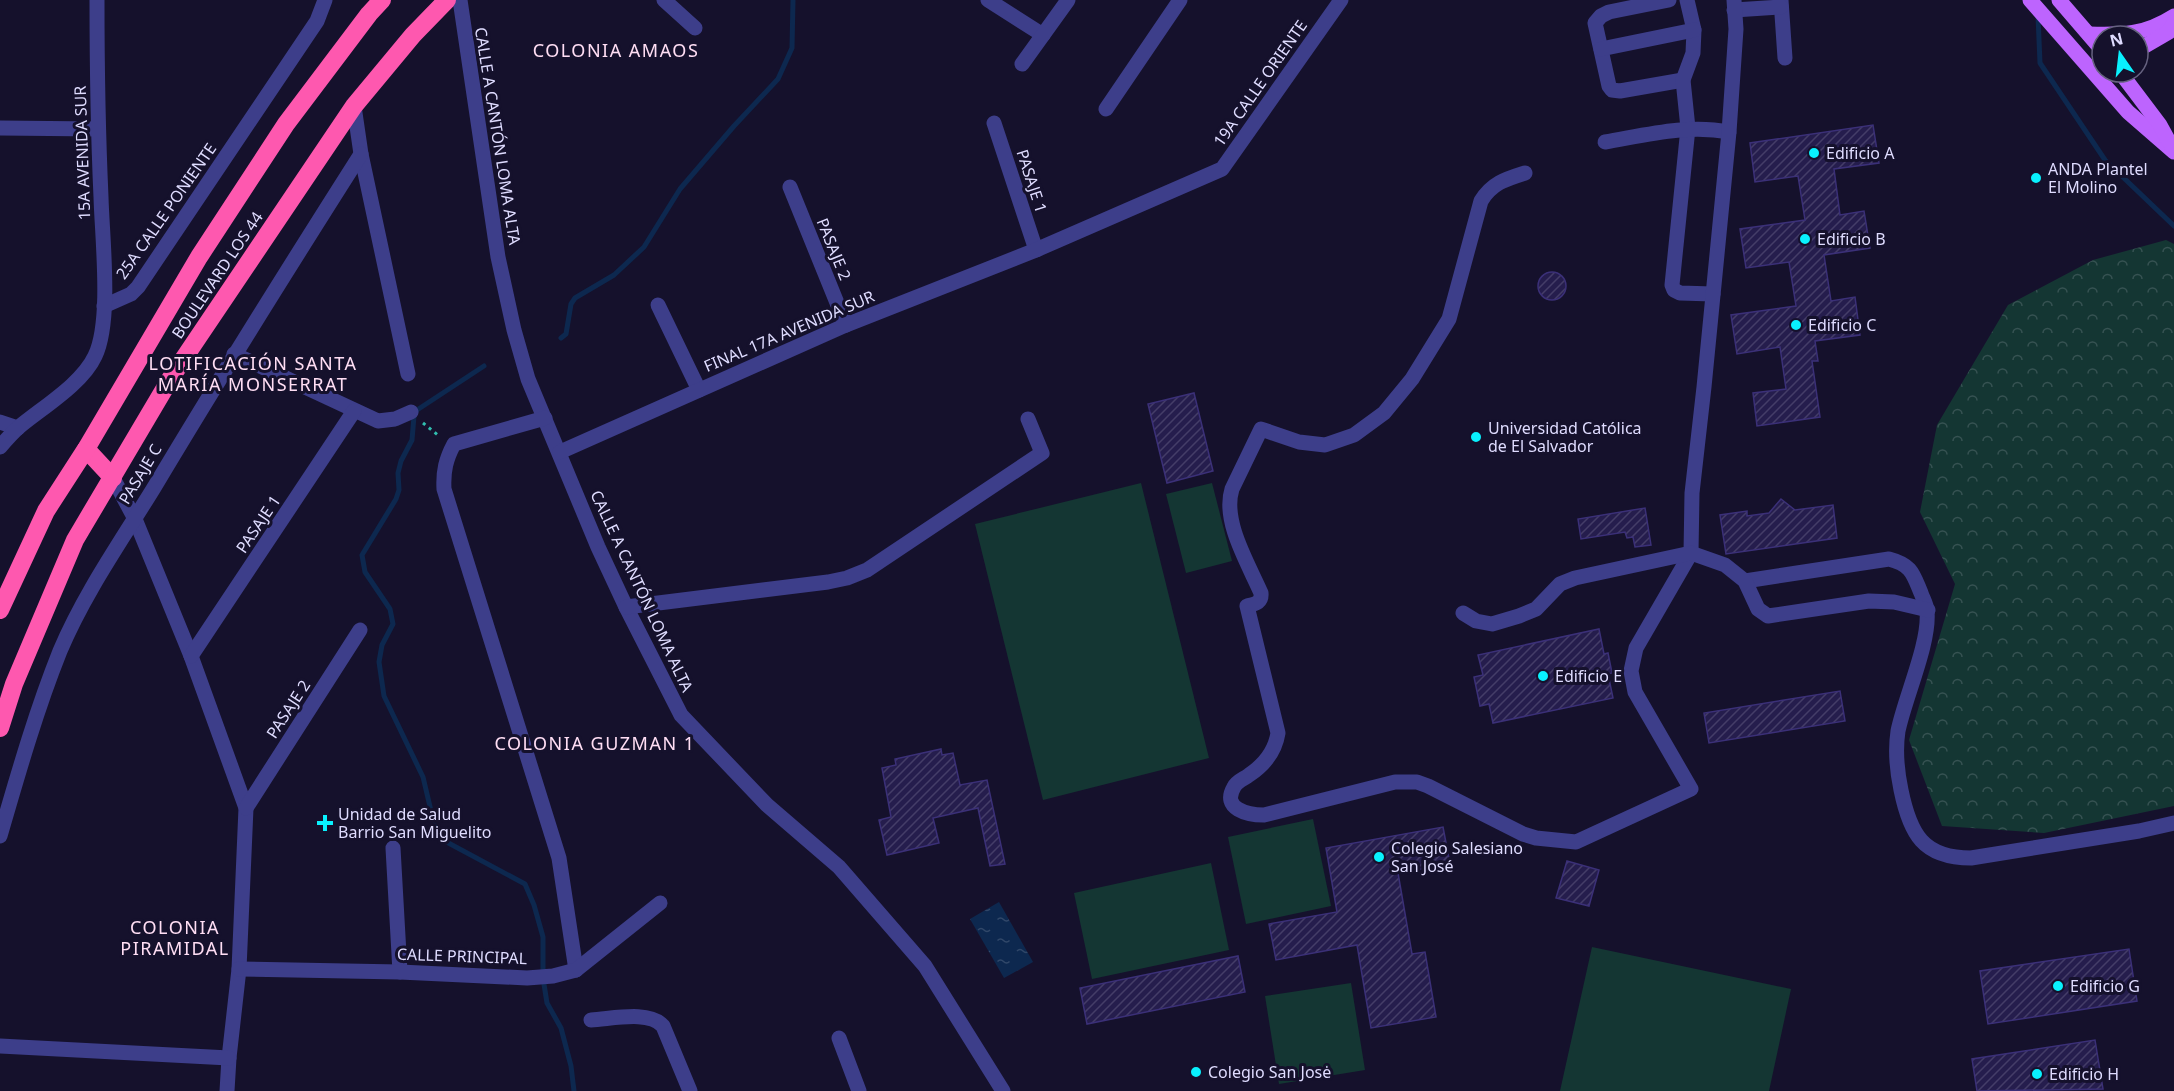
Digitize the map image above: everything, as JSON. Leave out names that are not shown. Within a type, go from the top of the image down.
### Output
[{"type":"highway","name":"BOULEVARD LOS 44","points":[[0,610],[46,511],[86,449],[199,257],[286,124],[368,7],[382,0]]},
{"type":"highway","name":"BOULEVARD LOS 44","points":[[0,728],[14,684],[75,540],[172,376],[354,106],[413,35],[447,0]]},
{"type":"highway","points":[[86,449],[113,478]]},
{"type":"main road","points":[[2030,0],[2128,112],[2174,151]]},
{"type":"main road","points":[[2059,0],[2089,34],[2118,36],[2135,33],[2163,23],[2174,15]]},
{"type":"main road","points":[[2150,43],[2169,33],[2174,22]]},
{"type":"main road","points":[[2077,55],[2090,55]]},
{"type":"main road","points":[[2129,84],[2160,124],[2174,151]]},
{"type":"street","name":"15A AVENIDA SUR","points":[[97,0],[98,129],[104,306]]},
{"type":"street","name":"25A CALLE PONIENTE","points":[[104,306],[131,294],[138,287],[317,21],[325,0]]},
{"type":"street","name":"CALLE A CANTÓN LOMA ALTA","points":[[460,0],[498,257],[514,330],[528,379],[598,547],[626,607],[681,715],[767,805],[839,867],[925,966],[1003,1091]]},
{"type":"street","points":[[663,0],[695,28]]},
{"type":"street","points":[[988,0],[1043,35]]},
{"type":"street","points":[[1022,64],[1068,0]]},
{"type":"street","points":[[1106,109],[1180,0]]},
{"type":"street","name":"19A CALLE ORIENTE","points":[[1036,250],[1222,169],[1341,0]]},
{"type":"street","points":[[1669,0],[1608,6],[1595,23],[1610,86],[1615,91],[1683,80]]},
{"type":"street","points":[[1687,0],[1694,30],[1693,53],[1683,80],[1688,128],[1672,285],[1674,290],[1680,293],[1713,294]]},
{"type":"street","points":[[1525,173],[1497,182],[1487,191],[1481,201],[1449,319],[1412,379],[1384,413],[1354,435],[1325,445],[1299,442],[1261,429],[1232,489],[1229,499],[1230,519],[1261,593],[1262,599],[1258,603],[1246,606],[1278,733],[1272,751],[1262,765],[1235,784],[1231,796],[1239,811],[1246,814],[1264,815],[1395,782],[1417,782],[1523,834],[1536,838],[1576,842],[1691,789],[1635,692],[1631,678],[1636,648],[1691,553],[1692,493],[1729,132],[1736,29],[1734,5],[1781,3],[1785,58]]},
{"type":"street","points":[[1601,49],[1694,30]]},
{"type":"street","points":[[354,106],[361,154],[408,374]]},
{"type":"street","name":"PASAJE 1","points":[[994,123],[1036,250]]},
{"type":"street","points":[[0,128],[98,129]]},
{"type":"street","points":[[1605,142],[1688,128],[1729,132]]},
{"type":"street","name":"PASAJE C","points":[[0,836],[21,761],[60,651],[90,589],[234,354],[361,154]]},
{"type":"street","name":"PASAJE 2","points":[[790,187],[846,325]]},
{"type":"street","name":"FINAL 17A AVENIDA SUR","points":[[560,452],[846,325],[1036,250]]},
{"type":"street","points":[[658,305],[699,390]]},
{"type":"street","points":[[0,447],[18,428],[87,369],[100,344],[104,306]]},
{"type":"street","points":[[234,354],[378,421],[395,419],[411,412]]},
{"type":"street","name":"PASAJE 1","points":[[191,656],[354,411]]},
{"type":"street","points":[[545,418],[454,444],[445,462],[444,489],[559,858],[576,970]]},
{"type":"street","points":[[626,607],[828,582],[867,570],[1042,453],[1028,419]]},
{"type":"street","points":[[0,422],[18,428]]},
{"type":"street","points":[[113,478],[135,519],[191,656],[246,808],[239,969],[227,1091]]},
{"type":"street","points":[[1463,613],[1476,621],[1492,624],[1536,609],[1560,584],[1575,578],[1691,553],[1725,565],[1746,581],[1758,609],[1768,616],[1869,601],[1894,602],[1928,610]]},
{"type":"street","points":[[1746,581],[1889,559],[1901,562],[1912,572],[1928,610],[1924,639],[1898,733],[1896,769],[1904,808],[1911,828],[1922,842],[1952,858],[1971,858],[2139,831],[2174,823]]},
{"type":"street","name":"PASAJE 2","points":[[246,808],[360,630]]},
{"type":"street","points":[[393,848],[400,972]]},
{"type":"street","name":"CALLE PRINCIPAL","points":[[239,969],[400,972],[527,978],[553,976],[576,970],[660,903]]},
{"type":"street","points":[[591,1020],[643,1017],[659,1021],[690,1091]]},
{"type":"street","points":[[839,1038],[859,1091]]},
{"type":"street","points":[[0,1046],[229,1058]]},
{"type":"green space","points":[[2166,240],[2174,244],[2174,806],[2044,833],[1942,826],[1909,740],[1955,584],[1920,512],[1937,425],[2008,305],[2093,260]]},
{"type":"green space","points":[[1141,483],[1209,758],[1043,800],[975,524]]},
{"type":"green space","points":[[1212,483],[1232,561],[1186,573],[1166,494]]},
{"type":"green space","points":[[1313,819],[1331,906],[1246,924],[1228,837]]},
{"type":"green space","points":[[1211,863],[1229,950],[1092,979],[1074,893]]},
{"type":"green space","points":[[1592,947],[1791,989],[1769,1091],[1560,1091]]},
{"type":"green space","points":[[1351,983],[1365,1070],[1279,1084],[1265,996]]},
{"type":"water","points":[[999,902],[1033,962],[1004,978],[970,919]]},
{"type":"building","points":[[1873,125],[1879,163],[1834,169],[1840,215],[1864,211],[1870,248],[1824,255],[1831,301],[1855,297],[1860,335],[1815,341],[1818,361],[1812,361],[1820,417],[1757,426],[1753,393],[1786,389],[1780,347],[1737,354],[1731,315],[1796,306],[1789,262],[1746,268],[1740,229],[1805,220],[1798,176],[1755,182],[1750,143]]},
{"type":"building","points":[[1552,272],[1562,276],[1566,286],[1562,296],[1552,300],[1542,296],[1538,286],[1542,276]]},
{"type":"building","points":[[1194,393],[1213,471],[1167,483],[1148,404]]},
{"type":"building","points":[[1781,499],[1795,510],[1833,505],[1837,538],[1726,554],[1720,515],[1747,511],[1747,516],[1769,513]]},
{"type":"building","points":[[1645,508],[1651,545],[1635,547],[1633,537],[1627,538],[1625,532],[1581,539],[1578,519]]},
{"type":"building","name":"Edificio E","points":[[1599,629],[1604,654],[1608,653],[1612,673],[1608,674],[1613,698],[1493,723],[1489,704],[1480,706],[1474,677],[1483,675],[1478,655]]},
{"type":"building","points":[[1840,691],[1845,721],[1709,743],[1704,713]]},
{"type":"building","points":[[941,749],[942,755],[953,753],[960,785],[987,780],[1005,864],[990,866],[978,808],[933,818],[939,843],[887,855],[879,820],[891,817],[882,768],[896,765],[895,759]]},
{"type":"building","points":[[1443,827],[1450,864],[1398,873],[1412,954],[1425,952],[1436,1017],[1371,1028],[1357,945],[1276,960],[1269,924],[1337,912],[1326,848]]},
{"type":"building","points":[[1567,861],[1599,870],[1589,906],[1556,898]]},
{"type":"building","name":"Edificio G","points":[[2129,949],[2137,1001],[1988,1024],[1980,971]]},
{"type":"building","points":[[1238,956],[1245,992],[1087,1024],[1080,988]]},
{"type":"building","name":"Edificio H","points":[[2095,1040],[2103,1089],[1977,1091],[1972,1059]]},
{"type":"waterway","points":[[561,338],[566,334],[571,304],[575,298],[614,275],[644,247],[680,189],[778,79],[792,48],[793,0]]},
{"type":"waterway","points":[[2038,16],[2040,63],[2105,160],[2174,226]]},
{"type":"waterway","points":[[484,366],[417,410],[414,416],[412,440],[401,461],[398,473],[399,490],[396,499],[362,555],[365,572],[390,609],[393,624],[382,645],[379,662],[384,696],[423,777],[436,832],[441,839],[525,884],[543,937],[543,978],[547,1003],[561,1028],[571,1066],[574,1091]]},
{"type":"place","name":"Edificio A","points":[[1814,153]]},
{"type":"place","name":"ANDA Plantel El Molino","points":[[2036,178]]},
{"type":"place","name":"Edificio B","points":[[1805,239]]},
{"type":"place","name":"Edificio C","points":[[1796,325]]},
{"type":"place","name":"Universidad Católica de El Salvador","points":[[1476,437]]},
{"type":"place","name":"Edificio E","points":[[1543,676]]},
{"type":"place","name":"Unidad de Salud Barrio San Miguelito","points":[[325,823]]},
{"type":"place","name":"Colegio Salesiano San José","points":[[1379,857]]},
{"type":"place","name":"Edificio G","points":[[2058,986]]},
{"type":"place","name":"Colegio San Josė","points":[[1196,1072]]},
{"type":"place","name":"Edificio H","points":[[2037,1074]]},
{"type":"district","name":"COLONIA AMAOS","points":[[616,50]]},
{"type":"district","name":"LOTIFICACIÓN SANTA MARÍA MONSERRAT","points":[[253,373]]},
{"type":"district","name":"COLONIA GUZMAN 1","points":[[595,743]]},
{"type":"district","name":"COLONIA PIRAMIDAL","points":[[175,937]]}]
